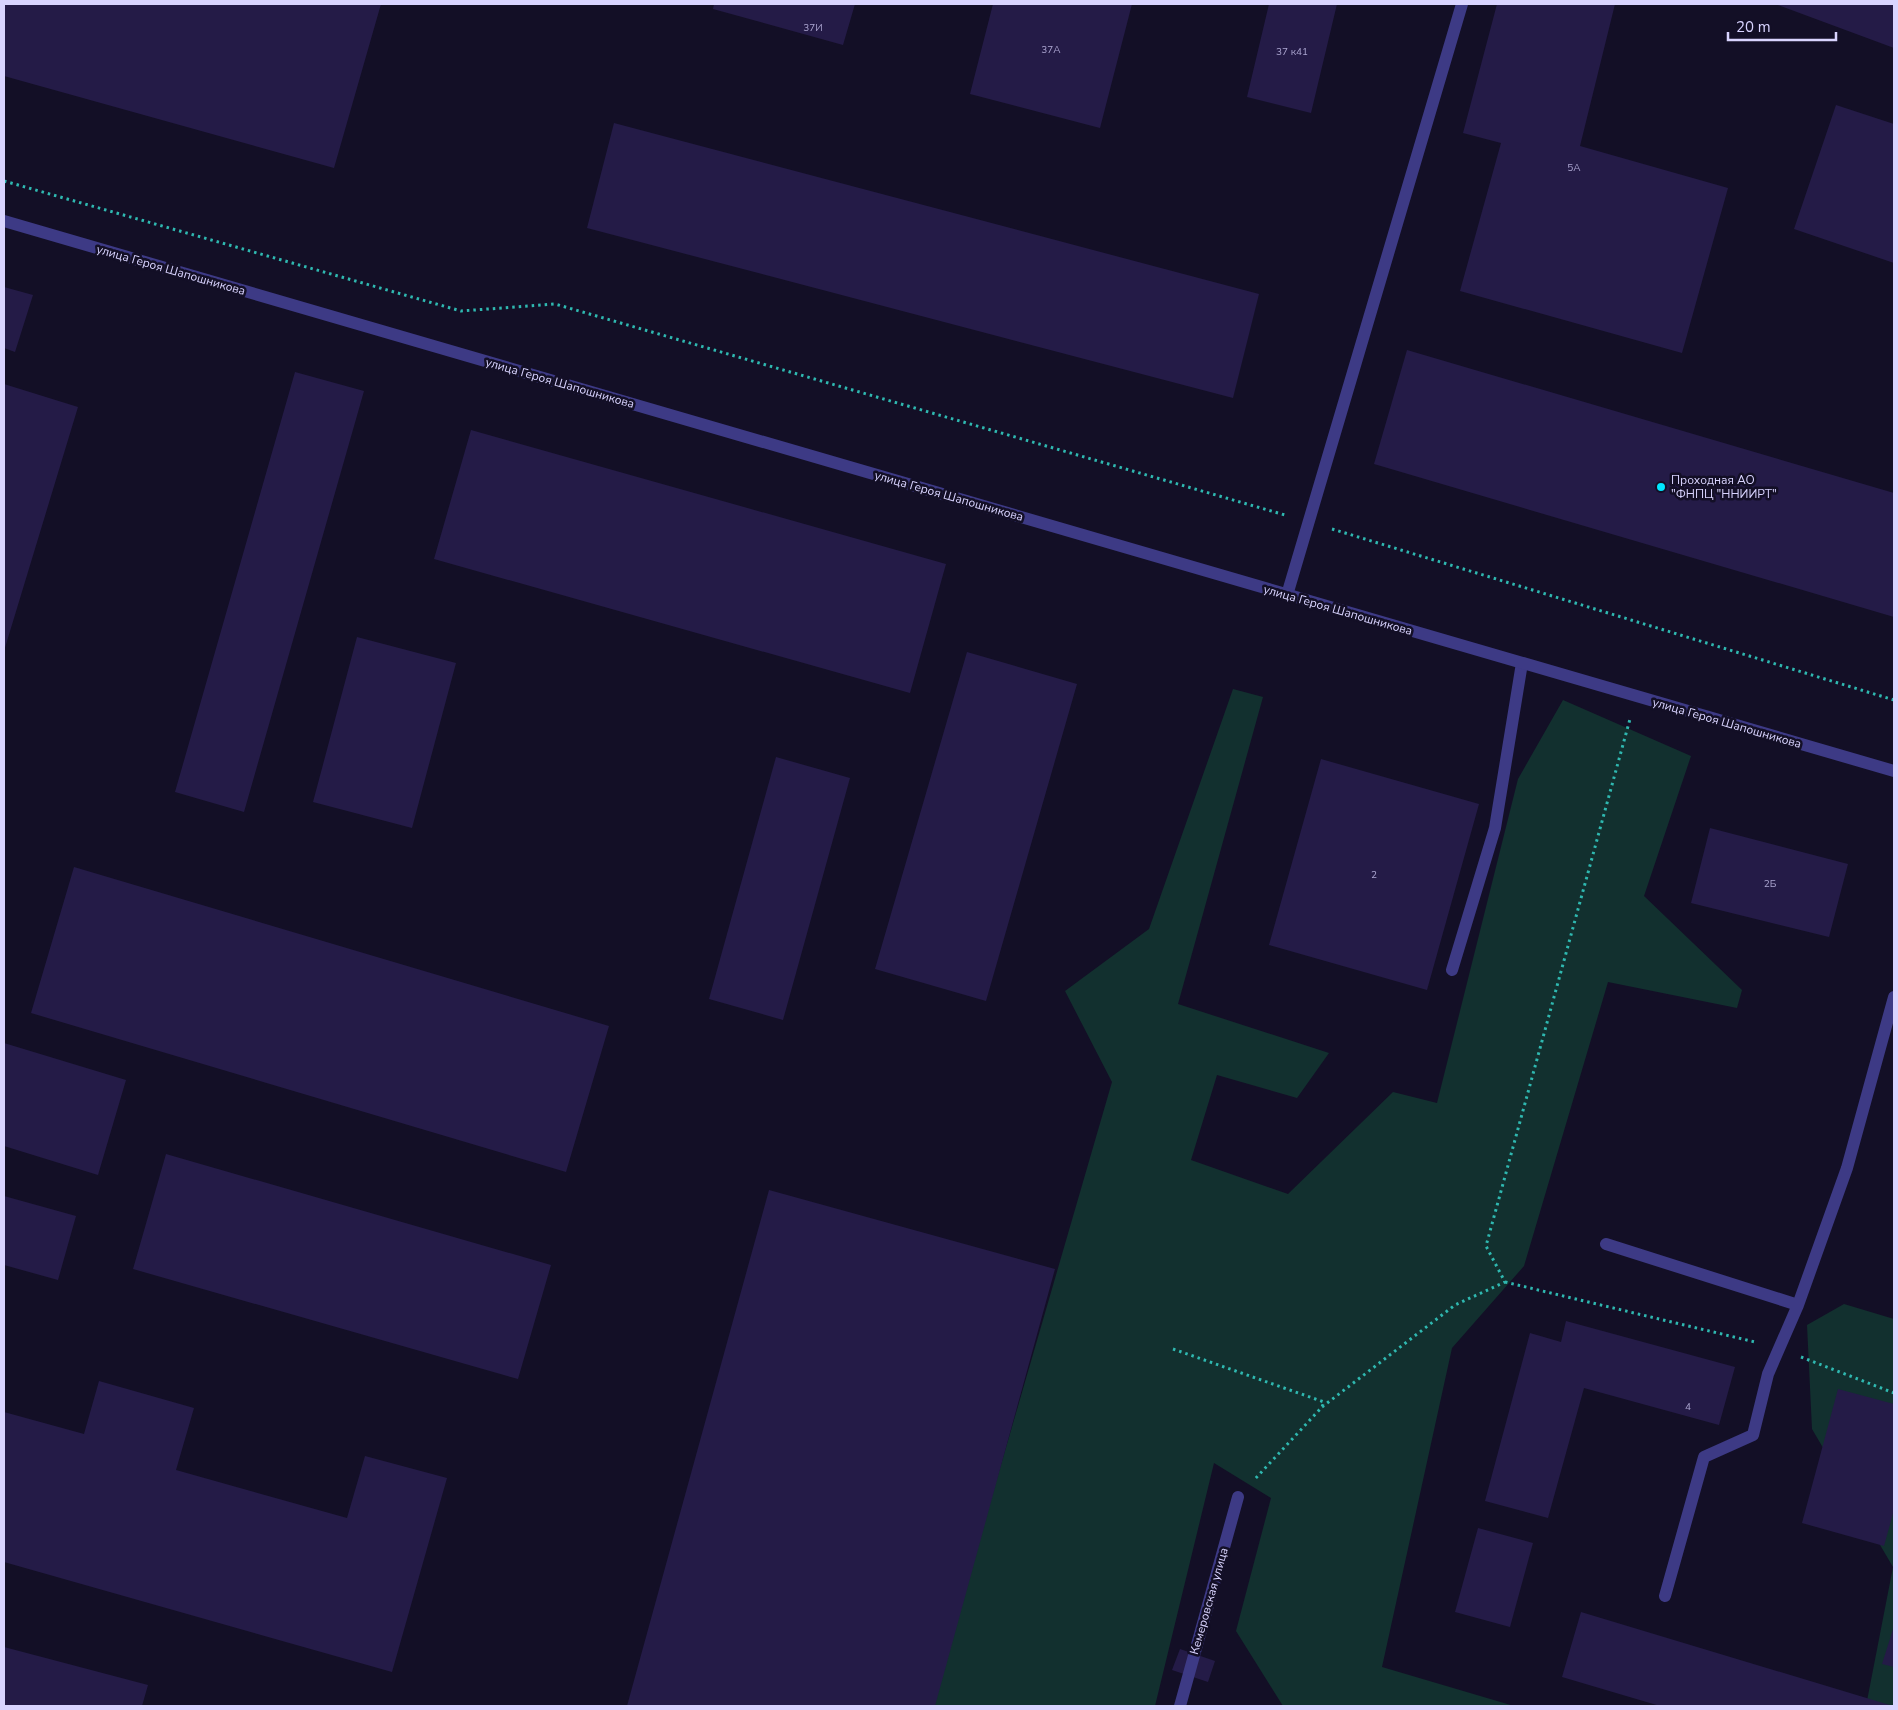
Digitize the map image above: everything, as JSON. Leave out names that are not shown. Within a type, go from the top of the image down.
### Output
[{"type":"street","points":[[1287,595],[1462,4]]},
{"type":"street","name":"улица Героя Шапошникова","points":[[4,222],[1894,771]]},
{"type":"street","points":[[1452,970],[1495,828],[1522,663]]},
{"type":"street","points":[[1665,1596],[1704,1457],[1753,1435],[1768,1374],[1798,1305],[1847,1168],[1891,1024],[1894,997]]},
{"type":"street","points":[[1606,1244],[1798,1305]]},
{"type":"street","name":"Кемеровская улица","points":[[1180,1706],[1238,1497]]},
{"type":"path","points":[[4,182],[461,312],[555,304],[1308,521],[1894,700]]},
{"type":"path","points":[[1505,1282],[1486,1246],[1636,697]]},
{"type":"path","points":[[1238,1497],[1322,1407],[1455,1305],[1505,1282],[1780,1348],[1894,1393]]},
{"type":"path","points":[[1172,1349],[1324,1402],[1322,1407]]},
{"type":"green space","points":[[1233,689],[1263,697],[1178,1004],[1329,1053],[1297,1098],[1217,1075],[1191,1160],[1288,1194],[1393,1092],[1437,1103],[1518,779],[1563,700],[1691,756],[1644,896],[1742,990],[1737,1008],[1608,982],[1524,1266],[1452,1348],[1382,1667],[1514,1706],[1283,1706],[1236,1631],[1271,1498],[1214,1463],[1155,1706],[931,1706],[1112,1082],[1065,991],[1149,929]]},
{"type":"green space","points":[[1844,1304],[1894,1319],[1894,1706],[1866,1706],[1893,1567],[1812,1429],[1807,1325]]},
{"type":"building","points":[[4,4],[381,4],[334,168],[4,76]]},
{"type":"building","points":[[714,4],[855,4],[843,45],[713,9]]},
{"type":"building","points":[[993,4],[1132,4],[1100,128],[970,94]]},
{"type":"building","points":[[1269,4],[1337,4],[1311,113],[1247,97]]},
{"type":"building","points":[[1497,4],[1615,4],[1580,146],[1728,188],[1682,353],[1460,291],[1501,143],[1463,133]]},
{"type":"building","points":[[1775,4],[1894,4],[1894,48]]},
{"type":"building","points":[[1836,105],[1894,124],[1894,263],[1794,229]]},
{"type":"building","points":[[614,123],[1259,294],[1233,398],[587,228]]},
{"type":"building","points":[[4,287],[33,295],[15,352],[4,348]]},
{"type":"building","name":"Проходная АО \"ФНПЦ \"ННИИРТ\"","points":[[1407,350],[1894,493],[1894,617],[1374,464]]},
{"type":"building","points":[[295,372],[364,391],[244,812],[175,792]]},
{"type":"building","points":[[4,384],[78,407],[4,651]]},
{"type":"building","points":[[471,430],[946,564],[910,693],[434,559]]},
{"type":"building","points":[[357,637],[456,663],[412,828],[313,802]]},
{"type":"building","points":[[967,652],[1077,684],[986,1001],[875,969]]},
{"type":"building","points":[[776,757],[850,778],[783,1020],[709,999]]},
{"type":"building","points":[[1321,759],[1479,804],[1427,990],[1269,945]]},
{"type":"building","points":[[1710,828],[1848,864],[1829,937],[1691,903]]},
{"type":"building","points":[[74,867],[609,1026],[566,1172],[31,1013]]},
{"type":"building","points":[[4,1043],[126,1080],[98,1175],[4,1146]]},
{"type":"building","points":[[166,1154],[551,1265],[518,1379],[133,1269]]},
{"type":"building","points":[[769,1190],[1055,1269],[935,1706],[627,1706]]},
{"type":"building","points":[[4,1196],[76,1216],[58,1280],[4,1265]]},
{"type":"building","points":[[1566,1321],[1735,1367],[1719,1425],[1584,1388],[1548,1518],[1485,1501],[1530,1333],[1561,1342]]},
{"type":"building","points":[[99,1381],[194,1408],[176,1470],[347,1518],[365,1456],[447,1478],[392,1672],[4,1562],[4,1412],[84,1434]]},
{"type":"building","points":[[1838,1389],[1894,1404],[1894,1510],[1884,1546],[1802,1523]]},
{"type":"building","points":[[1478,1528],[1533,1543],[1510,1627],[1455,1612]]},
{"type":"building","points":[[1581,1612],[1893,1706],[1660,1706],[1562,1677]]},
{"type":"building","points":[[1894,1626],[1894,1667],[1882,1664]]},
{"type":"building","points":[[4,1647],[148,1685],[142,1706],[4,1706]]},
{"type":"building","points":[[1180,1649],[1215,1661],[1208,1682],[1172,1670]]},
{"type":"place","name":"Проходная АО \"ФНПЦ \"ННИИРТ\"","points":[[1661,487]]}]
